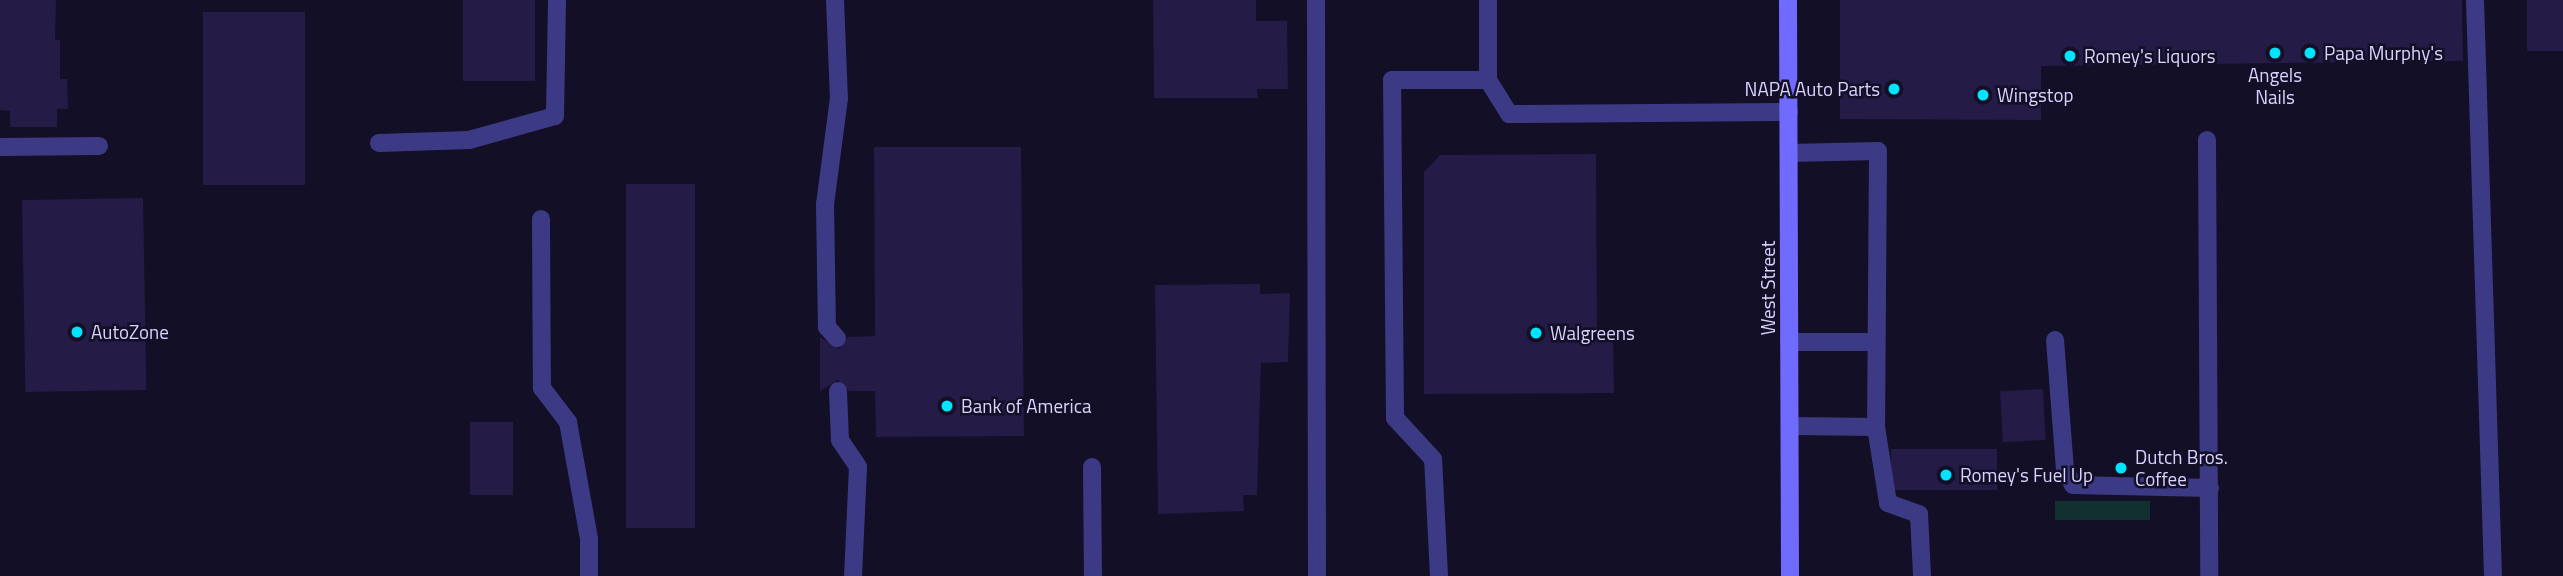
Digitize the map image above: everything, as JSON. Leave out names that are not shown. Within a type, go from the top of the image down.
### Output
[{"type":"main road","name":"West Street","points":[[1788,0],[1790,576]]},
{"type":"lane","points":[[379,143],[469,140],[555,116],[557,0]]},
{"type":"lane","points":[[835,0],[839,98],[825,204],[827,327],[837,338]]},
{"type":"lane","points":[[1316,0],[1317,576]]},
{"type":"lane","points":[[1488,0],[1489,80],[1509,114],[1789,112]]},
{"type":"lane","points":[[2476,0],[2493,576]]},
{"type":"lane","points":[[1439,576],[1433,459],[1395,418],[1392,80],[1489,80]]},
{"type":"lane","points":[[2207,139],[2209,576]]},
{"type":"lane","points":[[0,147],[99,146]]},
{"type":"lane","points":[[1789,153],[1878,151],[1874,342],[1876,427],[1888,503],[1919,514],[1922,576]]},
{"type":"lane","points":[[541,219],[542,388],[568,422],[589,540],[589,576]]},
{"type":"lane","points":[[2055,340],[2065,470],[2073,485],[2210,488]]},
{"type":"lane","points":[[1789,342],[1874,342]]},
{"type":"lane","points":[[838,391],[840,440],[858,467],[853,576]]},
{"type":"lane","points":[[1790,426],[1876,427]]},
{"type":"lane","points":[[1093,467],[1093,576]]},
{"type":"green space","points":[[2055,501],[2150,501],[2150,520],[2055,520]]},
{"type":"building","points":[[0,0],[56,0],[55,40],[60,40],[60,79],[67,79],[68,109],[57,109],[57,127],[10,127],[10,111],[0,110]]},
{"type":"building","points":[[463,0],[535,0],[535,81],[463,81]]},
{"type":"building","points":[[1153,0],[1256,0],[1256,21],[1287,21],[1288,89],[1257,89],[1258,98],[1154,98]]},
{"type":"building","points":[[1840,0],[2462,0],[2463,61],[2041,66],[2041,120],[1840,119]]},
{"type":"building","points":[[2527,0],[2563,0],[2563,51],[2527,51]]},
{"type":"building","points":[[203,12],[305,12],[305,185],[203,185]]},
{"type":"building","points":[[874,147],[1021,147],[1024,436],[876,437],[875,391],[849,391],[838,380],[820,391],[820,337],[839,349],[848,337],[875,336]]},
{"type":"building","points":[[1596,154],[1597,335],[1613,335],[1614,393],[1424,394],[1424,172],[1440,155]]},
{"type":"building","points":[[626,184],[695,184],[695,528],[626,528]]},
{"type":"building","points":[[143,198],[146,390],[25,392],[22,200]]},
{"type":"building","points":[[1260,284],[1260,294],[1290,293],[1288,362],[1261,363],[1257,495],[1243,495],[1244,511],[1158,514],[1155,285]]},
{"type":"building","points":[[2043,389],[2046,440],[2003,442],[2000,391]]},
{"type":"building","points":[[470,422],[513,422],[513,495],[470,495]]},
{"type":"building","points":[[1891,449],[1997,449],[1997,490],[1891,490]]},
{"type":"place","name":"Angels Nails","points":[[2275,53]]},
{"type":"place","name":"Papa Murphy's","points":[[2310,53]]},
{"type":"place","name":"Romey's Liquors","points":[[2070,56]]},
{"type":"place","name":"NAPA Auto Parts","points":[[1894,89]]},
{"type":"place","name":"Wingstop","points":[[1983,95]]},
{"type":"place","name":"AutoZone","points":[[77,332]]},
{"type":"place","name":"Walgreens","points":[[1536,333]]},
{"type":"place","name":"Bank of America","points":[[947,406]]},
{"type":"place","name":"Dutch Bros. Coffee","points":[[2121,468]]},
{"type":"place","name":"Romey's Fuel Up","points":[[1946,475]]}]
